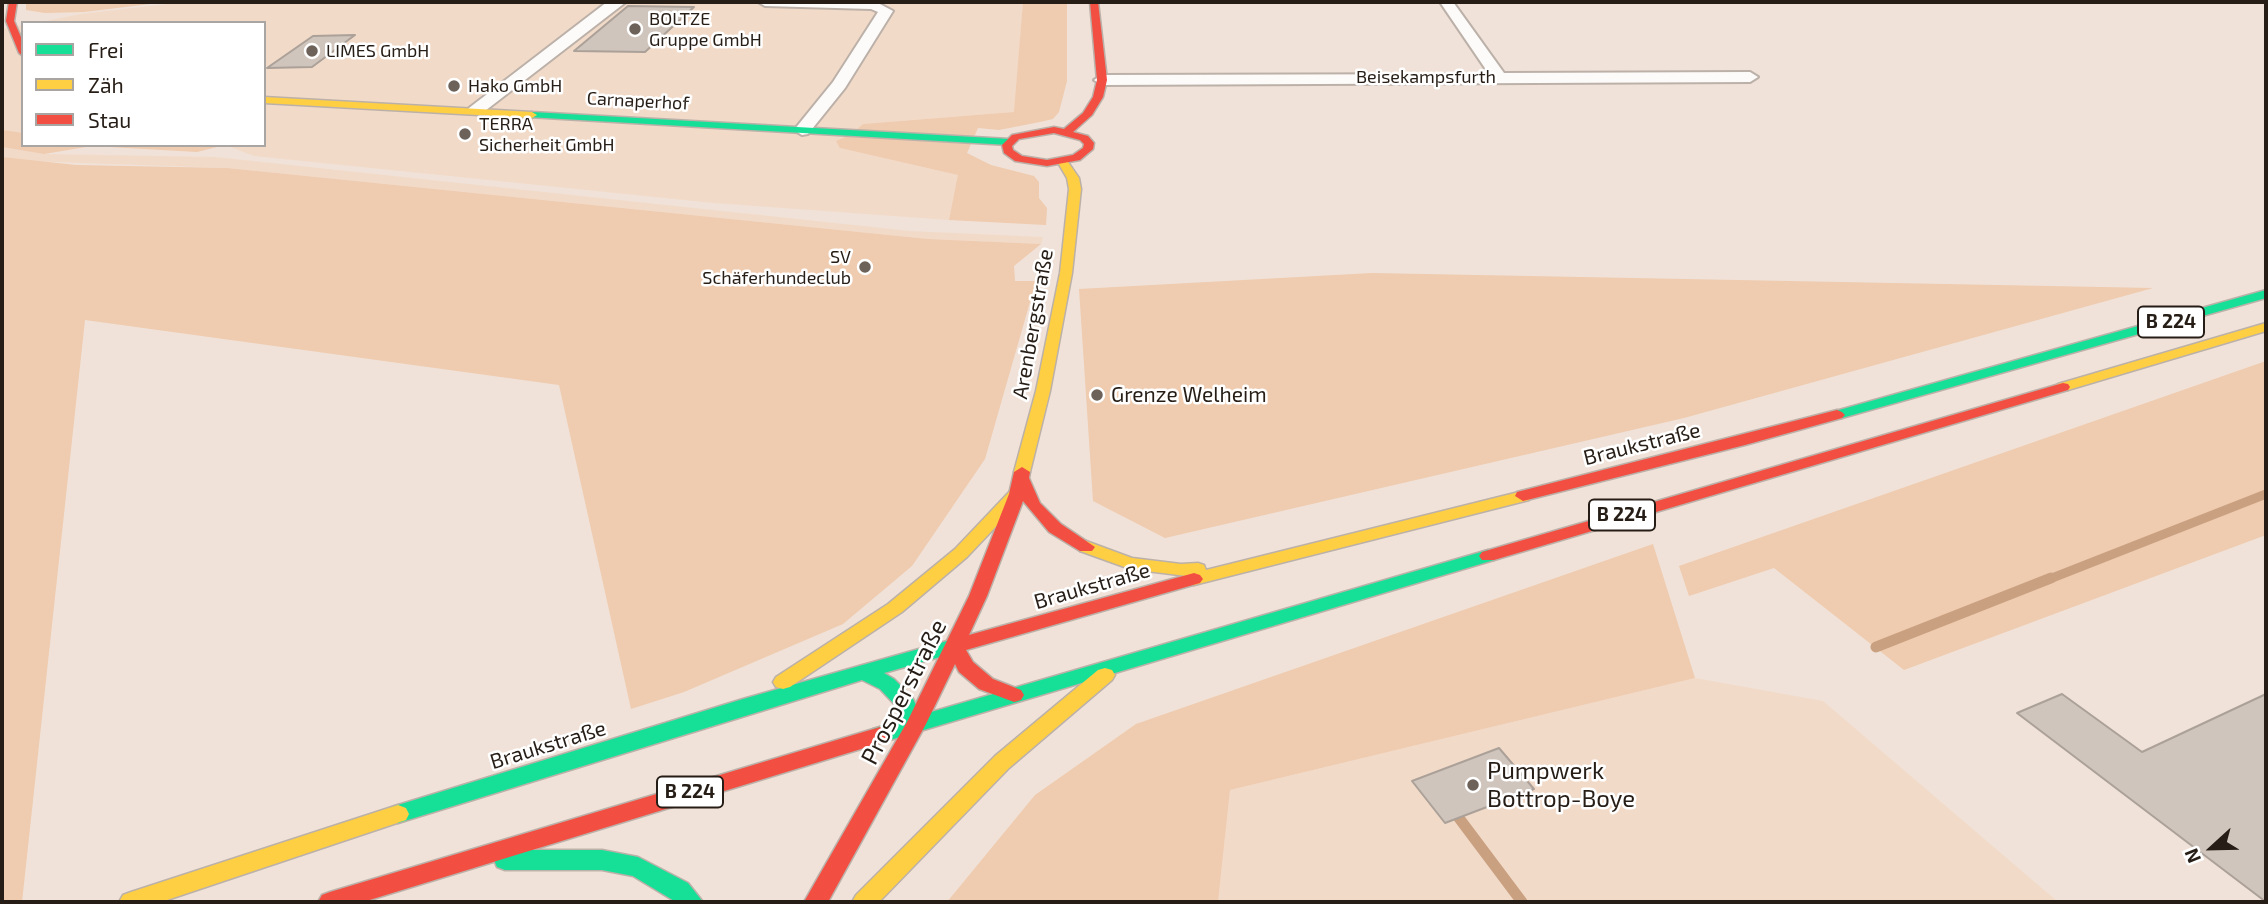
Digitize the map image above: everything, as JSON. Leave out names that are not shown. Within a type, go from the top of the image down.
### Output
[{"type":"main road","points":[[13,2],[6,22],[21,49]]},
{"type":"main road","points":[[1067,132],[1087,115],[1098,97],[1102,80],[1094,2]]},
{"type":"main road","name":"Carnaperhof","points":[[266,100],[1009,142]]},
{"type":"main road","points":[[1033,132],[1067,132],[1084,138],[1089,146],[1081,155],[1062,161],[1039,162],[1019,159],[1007,151],[1009,142],[1033,132]]},
{"type":"main road","name":"Arenbergstraße","points":[[1020,487],[1044,391],[1066,274],[1075,189],[1073,178],[1062,161]]},
{"type":"main road","name":"Braukstraße","points":[[131,902],[396,815],[743,707],[954,646],[1232,568],[1739,442],[2266,294]]},
{"type":"main road","name":"B 224","points":[[330,902],[916,724],[2266,327]]},
{"type":"main road","points":[[743,707],[895,608],[961,553],[1020,487],[1055,528],[1086,547],[1130,563],[1168,568],[1232,568]]},
{"type":"main road","name":"Prosperstraße","points":[[816,902],[916,724],[978,596],[1020,487]]},
{"type":"main road","points":[[954,646],[966,667],[986,684],[1014,695]]},
{"type":"main road","points":[[864,902],[1002,762],[1118,665]]},
{"type":"main road","points":[[864,672],[887,684],[905,702],[916,724]]},
{"type":"main road","points":[[464,860],[614,862],[638,867],[656,875],[680,890],[691,902]]},
{"type":"street","points":[[475,111],[612,4],[619,2]]},
{"type":"street","points":[[765,2],[873,5],[886,11],[839,85],[802,130]]},
{"type":"street","points":[[1446,2],[1499,77]]},
{"type":"street","name":"Beisekampsfurth","points":[[1102,80],[1750,77]]},
{"type":"shaded area","points":[[26,2],[167,2],[84,12],[45,13],[26,10]]},
{"type":"shaded area","points":[[184,2],[1023,2],[1015,112],[863,124],[840,148],[959,175],[949,220],[714,203],[254,156],[230,147],[266,147],[266,21],[46,21],[81,14]]},
{"type":"shaded area","points":[[1023,2],[1067,2],[1067,81],[1059,112],[1053,119],[1040,122],[999,130],[978,128],[967,153],[991,165],[1034,176],[1039,182],[1039,198],[1047,208],[1046,225],[949,220],[958,175],[840,148],[836,141],[852,134],[863,124],[1014,112]]},
{"type":"shaded area","points":[[21,25],[21,133],[2,130],[2,29]]},
{"type":"shaded area","points":[[2,130],[21,133],[21,147],[86,147],[44,154],[2,147]]},
{"type":"shaded area","points":[[2,147],[44,154],[215,157],[910,231],[1043,237],[1041,244],[928,239],[227,168],[26,161],[2,157]]},
{"type":"shaded area","points":[[110,147],[217,147],[197,152]]},
{"type":"shaded area","points":[[2,157],[76,165],[227,168],[928,239],[1041,244],[1014,266],[1015,281],[1036,281],[985,459],[912,566],[843,624],[684,692],[631,709],[559,385],[85,320],[22,902],[2,902]]},
{"type":"shaded area","points":[[1372,273],[2153,288],[1684,418],[1165,538],[1093,501],[1079,289]]},
{"type":"shaded area","points":[[2266,361],[2266,535],[1904,670],[1774,568],[1689,596],[1679,566]]},
{"type":"shaded area","points":[[1653,544],[1695,678],[1230,790],[1218,902],[947,902],[1035,795],[1136,724]]},
{"type":"shaded area","points":[[1695,678],[1823,701],[2058,902],[1218,902],[1230,790]]},
{"type":"building","name":"BOLTZE Gruppe GmbH","points":[[628,6],[694,7],[645,52],[574,51]]},
{"type":"building","name":"LIMES GmbH","points":[[355,35],[312,67],[267,68],[313,36]]},
{"type":"building","points":[[2062,694],[2142,752],[2266,694],[2266,902],[2017,713]]},
{"type":"building","name":"Pumpwerk Bottrop-Boye","points":[[1499,748],[1534,789],[1445,823],[1412,781]]},
{"type":"waterway","points":[[2047,580],[2266,494]]},
{"type":"waterway","points":[[1876,647],[2051,578]]},
{"type":"waterway","points":[[1459,818],[1522,902]]},
{"type":"traffic: fast","points":[[532,115],[1009,142]]},
{"type":"traffic: fast","points":[[1837,415],[2266,294]]},
{"type":"traffic: fast","points":[[916,724],[1488,556]]},
{"type":"traffic: fast","points":[[398,814],[743,707],[954,646]]},
{"type":"traffic: fast","points":[[864,672],[887,684],[905,702],[916,724],[880,735]]},
{"type":"traffic: fast","points":[[505,860],[602,860],[638,867],[680,890],[691,902]]},
{"type":"traffic: slow","points":[[266,100],[532,115]]},
{"type":"traffic: slow","points":[[1022,472],[1043,391],[1066,273],[1075,189],[1073,178],[1062,161]]},
{"type":"traffic: slow","points":[[2063,387],[2266,327]]},
{"type":"traffic: slow","points":[[783,682],[895,608],[961,553],[1017,494]]},
{"type":"traffic: slow","points":[[1194,579],[1523,496]]},
{"type":"traffic: slow","points":[[1086,547],[1130,563],[1181,570],[1198,569]]},
{"type":"traffic: slow","points":[[864,902],[1002,762],[1105,675]]},
{"type":"traffic: slow","points":[[131,902],[398,814]]},
{"type":"traffic: jam","points":[[13,2],[10,21],[21,48]]},
{"type":"traffic: jam","points":[[1067,132],[1087,115],[1098,97],[1102,80],[1094,2]]},
{"type":"traffic: jam","points":[[1054,130],[1084,138],[1089,143],[1088,149],[1076,158],[1047,163],[1019,159],[1008,151],[1007,145],[1016,137],[1054,130]]},
{"type":"traffic: jam","points":[[1488,556],[2063,387]]},
{"type":"traffic: jam","points":[[1523,496],[1837,415]]},
{"type":"traffic: jam","points":[[816,902],[916,724],[978,596],[1017,494],[1022,472]]},
{"type":"traffic: jam","points":[[1022,480],[1033,505],[1055,528],[1086,547]]},
{"type":"traffic: jam","points":[[1014,695],[986,684],[966,667],[954,646],[1194,579]]},
{"type":"traffic: jam","points":[[330,902],[880,735]]},
{"type":"place","name":"BOLTZE Gruppe GmbH","points":[[635,29]]},
{"type":"place","name":"LIMES GmbH","points":[[312,51]]},
{"type":"place","name":"Hako GmbH","points":[[454,86]]},
{"type":"place","name":"TERRA Sicherheit GmbH","points":[[465,134]]},
{"type":"place","name":"SV Schäferhundeclub","points":[[865,267]]},
{"type":"place","name":"Grenze Welheim","points":[[1097,395]]},
{"type":"place","name":"Pumpwerk Bottrop-Boye","points":[[1473,785]]}]
